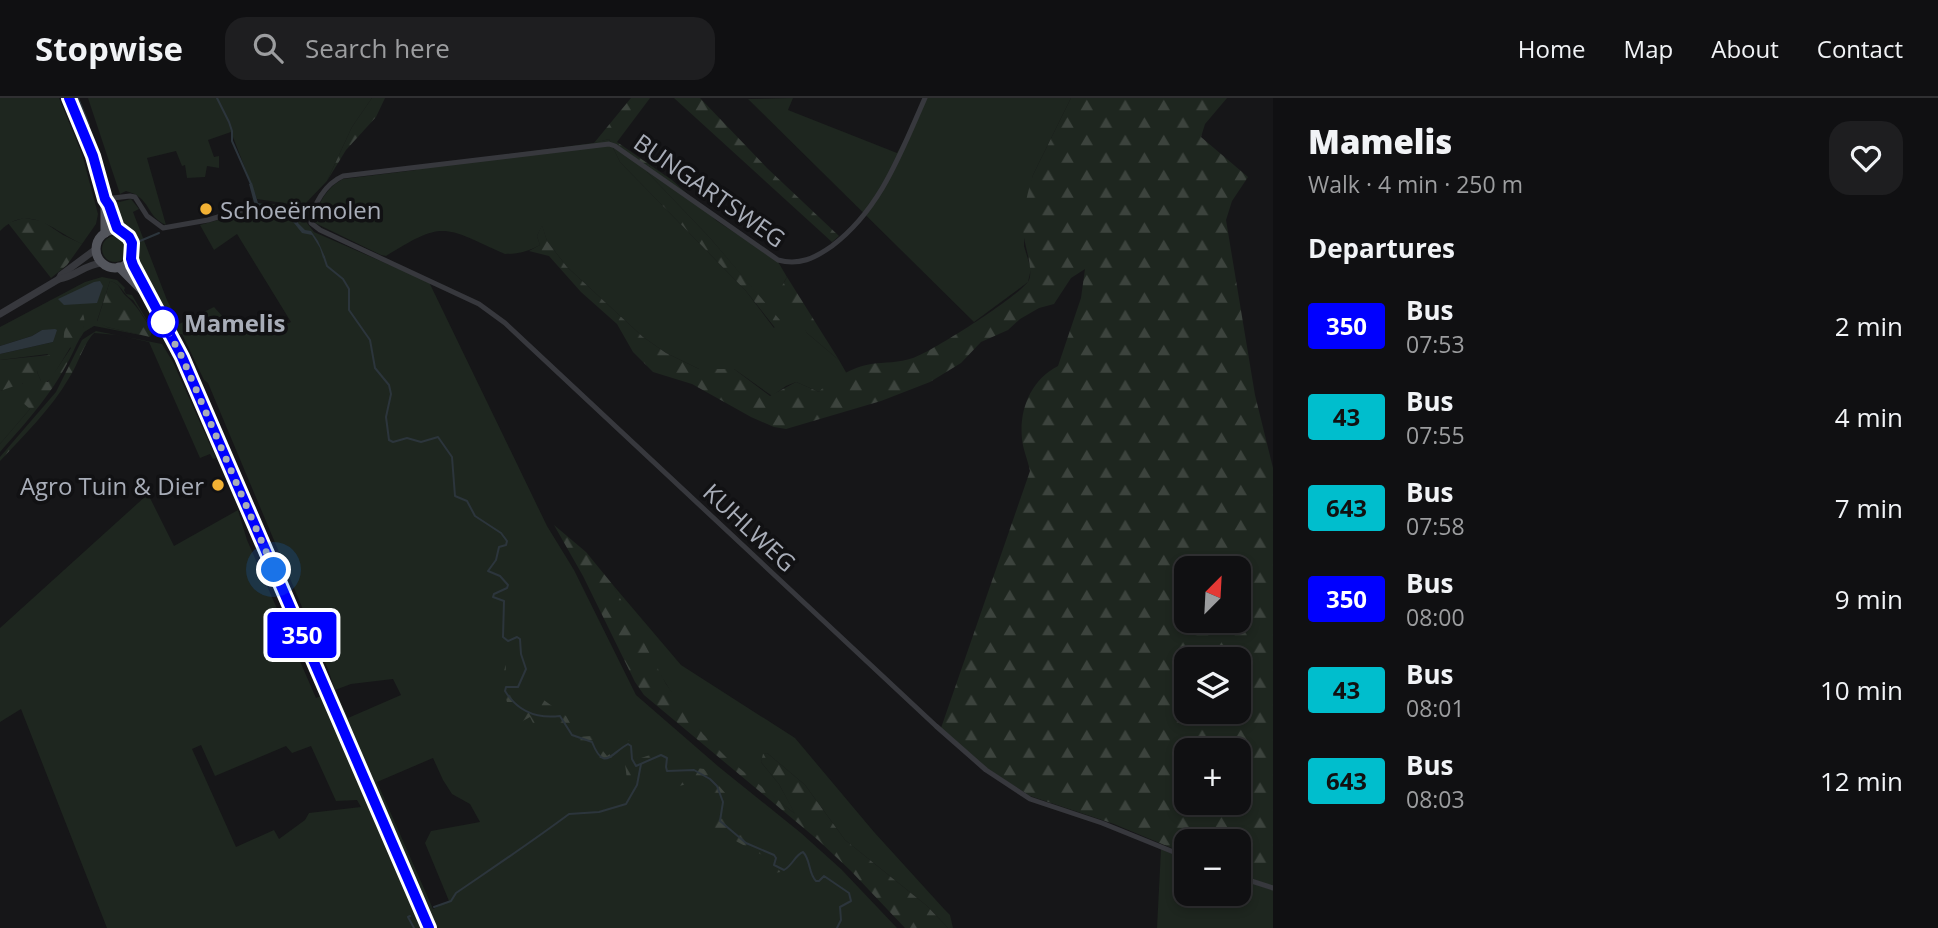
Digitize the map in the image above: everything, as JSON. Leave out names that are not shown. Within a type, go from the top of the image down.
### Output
[{"type":"main road","points":[[69,98],[93,156],[105,199],[119,231],[132,243],[131,259],[144,283],[146,294]]},
{"type":"main road","points":[[105,199],[105,233]]},
{"type":"main road","points":[[119,231],[105,233],[98,241],[96,249],[102,263],[110,267],[119,267],[131,259]]},
{"type":"main road","points":[[119,267],[146,294],[182,357],[429,928]]},
{"type":"street","name":"BUNGARTSWEG","points":[[315,203],[331,184],[343,176],[609,144],[778,260],[803,262],[836,243],[872,207],[896,163],[925,98]]},
{"type":"street","points":[[105,199],[130,195],[135,197],[147,216],[163,228],[208,220],[248,208]]},
{"type":"street","name":"KUHLWEG","points":[[315,203],[310,221],[312,226],[479,304],[505,323],[986,770],[1042,804],[1102,823],[1174,852]]},
{"type":"street","points":[[0,314],[59,279],[96,249]]},
{"type":"street","points":[[59,279],[90,265],[102,263]]},
{"type":"street","points":[[1251,881],[1273,888]]},
{"type":"green space","points":[[0,98],[59,98],[82,154],[98,214],[96,224],[82,244],[31,219],[21,219],[0,231]]},
{"type":"green space","points":[[88,98],[372,98],[352,127],[327,181],[303,206],[257,199],[231,132],[208,140],[214,157],[219,156],[219,168],[207,166],[205,177],[187,178],[185,165],[182,166],[176,151],[147,158],[166,225],[155,217],[140,198],[126,191],[120,194]]},
{"type":"green space","points":[[372,98],[385,98],[376,117],[346,150],[327,181],[352,127]]},
{"type":"green space","points":[[631,98],[650,98],[617,142],[650,165],[647,172],[710,238],[780,320],[776,329],[746,291],[620,162],[609,139],[594,143]]},
{"type":"green space","points":[[674,98],[700,98],[767,168],[839,236],[832,242]]},
{"type":"green space","points":[[793,98],[788,110],[897,153],[927,98],[1071,98],[1033,175],[1024,220],[1024,246],[1031,269],[1028,282],[974,322],[748,99]]},
{"type":"green space","points":[[1071,98],[1227,98],[1205,124],[1201,137],[1248,177],[1232,201],[1226,220],[1255,395],[1273,468],[1273,886],[1251,878],[1251,829],[1174,829],[1174,849],[1114,824],[1030,796],[988,769],[941,728],[1030,471],[1022,439],[1025,406],[1034,387],[1058,366],[1081,298],[1085,269],[1071,278],[1054,304],[1039,308],[1008,330],[981,342],[961,363],[930,382],[881,401],[786,429],[751,417],[692,384],[653,372],[633,352],[617,324],[581,292],[549,256],[529,251],[540,245],[537,236],[542,225],[547,241],[567,267],[643,337],[666,353],[699,369],[734,369],[770,396],[796,382],[819,392],[836,378],[857,368],[903,361],[923,354],[975,322],[1023,287],[1030,275],[1023,228],[1033,175]]},
{"type":"green space","points":[[609,139],[620,162],[746,291],[774,328],[779,320],[710,238],[647,172],[650,165],[672,180],[717,221],[777,260],[787,277],[783,284],[807,333],[839,360],[847,374],[819,392],[796,382],[772,396],[734,369],[699,369],[666,353],[643,337],[567,267],[547,241],[542,226],[537,236],[540,245],[519,253],[505,254],[445,231],[421,236],[386,256],[315,223],[323,198],[343,179]]},
{"type":"green space","points":[[131,199],[139,209],[133,212],[179,324],[214,307],[224,318],[229,316],[237,330],[254,322],[261,330],[274,329],[291,322],[237,234],[214,250],[200,225],[257,209],[257,203],[297,210],[314,232],[429,282],[547,526],[574,570],[636,695],[801,833],[841,869],[897,928],[107,928],[21,709],[0,722],[0,628],[148,494],[174,546],[238,510],[247,540],[316,698],[335,690],[208,383],[204,380],[182,334],[176,335],[137,266],[136,244],[133,237],[118,223],[112,204]],"holes":[[[393,679],[401,695],[348,718],[335,690],[351,684]],[[201,745],[215,776],[286,746],[292,753],[311,746],[336,801],[357,800],[361,807],[309,813],[305,820],[279,839],[274,830],[236,847],[192,749]],[[433,758],[452,794],[470,804],[480,822],[431,831],[425,843],[449,901],[433,909],[377,782]]]},
{"type":"green space","points":[[24,218],[42,221],[82,244],[67,265],[51,278],[8,223]]},
{"type":"green space","points":[[115,236],[124,240],[128,249],[124,258],[115,262],[106,258],[102,249],[106,240]]},
{"type":"green space","points":[[102,277],[117,280],[125,288],[126,294],[110,281],[97,321],[107,327],[151,337],[94,326],[84,332],[79,340],[84,325],[51,379],[45,383],[37,372],[48,354],[0,360],[0,354],[53,342],[54,330],[42,330],[0,346],[0,327],[85,282]]},
{"type":"green space","points":[[787,277],[839,360],[807,333],[784,298],[781,288]]},
{"type":"green space","points":[[110,281],[118,286],[141,313],[152,331],[150,337],[97,322]]},
{"type":"green space","points":[[126,294],[132,295],[155,334],[133,300]]},
{"type":"green space","points":[[75,312],[83,314],[84,328],[67,365],[41,404],[0,452],[0,444],[30,409],[16,391],[23,383],[0,391],[0,360],[50,355],[50,361],[37,372],[41,381],[48,382],[71,348],[64,341],[64,333]]},
{"type":"green space","points":[[96,331],[54,400],[0,461],[0,457],[56,392],[82,340]]},
{"type":"green space","points":[[123,336],[162,344],[173,362],[216,458],[213,459],[210,454],[200,458],[149,342]]},
{"type":"green space","points":[[22,382],[30,409],[0,444],[0,391]]},
{"type":"green space","points":[[554,525],[586,552],[613,585],[666,684],[703,734],[726,757],[795,814],[779,784],[761,762],[763,754],[767,753],[805,785],[845,840],[927,906],[948,928],[905,928],[818,840],[644,695]]},
{"type":"green space","points":[[613,585],[681,665],[795,738],[874,832],[950,915],[953,928],[948,928],[927,906],[845,840],[805,785],[767,753],[761,762],[779,784],[796,815],[722,755],[697,728],[670,689],[645,648]]},
{"type":"green space","points":[[506,662],[505,686],[533,707],[541,698],[566,716],[578,737],[591,736],[607,756],[629,740],[638,759],[665,750],[668,756],[648,765],[649,778],[628,787],[625,764],[617,762],[600,767],[599,751],[571,743],[551,721],[534,725],[530,717],[512,727],[521,702],[507,702],[501,686]]},
{"type":"green space","points":[[689,767],[704,769],[726,794],[726,813],[719,812],[713,798],[697,781],[676,787],[664,783],[666,777],[683,773]]},
{"type":"green space","points":[[712,818],[726,819],[782,852],[781,872],[773,873],[768,858],[715,830]]},
{"type":"green space","points":[[1161,849],[1174,855],[1174,906],[1251,906],[1251,883],[1273,890],[1273,928],[1157,928]]},
{"type":"shaded area","points":[[252,183],[258,203],[300,213],[298,223],[305,230],[311,231],[325,257],[323,258],[312,235],[302,233],[290,218],[284,214],[256,210],[249,184]]},
{"type":"shaded area","points":[[100,281],[103,286],[97,303],[64,305],[58,299],[94,282]]},
{"type":"shaded area","points":[[42,330],[57,330],[53,342],[0,354],[0,346]]},
{"type":"waterway","points":[[78,98],[89,125]]},
{"type":"waterway","points":[[217,98],[229,122],[232,141],[251,184]]},
{"type":"waterway","points":[[140,241],[159,233]]},
{"type":"waterway","points":[[324,257],[327,266],[343,279],[349,289],[349,310],[370,340],[375,368],[389,385],[391,394],[386,417],[389,440],[393,442],[407,438],[421,442],[438,437],[452,457],[455,496],[467,501],[475,516],[501,533],[507,541],[506,545],[499,547],[496,560],[488,571],[500,576],[508,585],[493,597],[504,601],[503,637],[508,641],[517,637],[520,639],[526,669],[518,687],[506,687],[505,691],[510,698],[522,709],[535,715],[560,716],[572,735],[592,742],[596,751],[604,758],[612,756],[628,744],[631,746],[632,759],[636,766],[661,755],[667,758],[667,771],[694,770],[710,779],[717,786],[723,802],[720,821],[746,843],[774,855],[774,865],[784,870],[803,852],[816,881],[824,876],[849,893],[851,901],[840,907],[841,920],[837,928]]},
{"type":"waterway","points":[[434,907],[451,901],[456,893],[569,814],[599,812],[626,804],[637,785],[641,764]]},
{"type":"waterway","points":[[410,916],[408,917],[414,928]]},
{"type":"bus line","name":"350","points":[[69,98],[90,147],[105,199],[116,225],[132,243],[133,265],[144,283],[146,294],[182,357],[429,928]]},
{"type":"place","name":"Schoeërmolen","points":[[206,209]]},
{"type":"place","name":"Mamelis","points":[[163,322]]},
{"type":"place","name":"Agro Tuin & Dier","points":[[218,485]]},
{"type":"route","points":[[163,322],[182,357],[274,570]]}]
